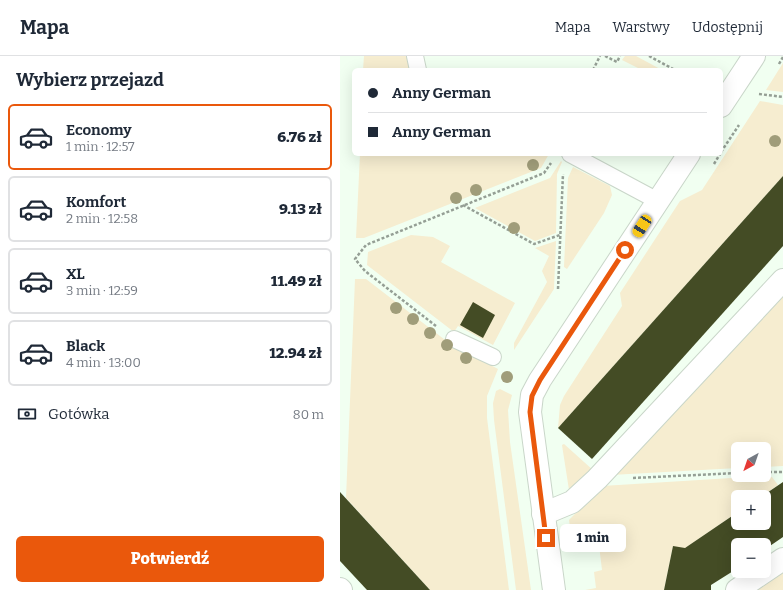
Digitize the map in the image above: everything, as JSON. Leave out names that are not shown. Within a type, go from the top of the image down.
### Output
[{"type":"street","points":[[723,103],[754,56]]},
{"type":"street","points":[[554,590],[530,412],[532,396],[540,380],[688,156]]},
{"type":"street","points":[[543,514],[572,502],[597,479],[783,280]]},
{"type":"street","points":[[737,590],[783,559]]},
{"type":"lane","points":[[415,56],[418,68]]},
{"type":"lane","points":[[574,156],[658,201]]},
{"type":"lane","points":[[454,339],[493,358]]},
{"type":"path","points":[[594,68],[600,56]]},
{"type":"path","points":[[605,56],[616,62],[620,56]]},
{"type":"path","points":[[649,56],[671,68]]},
{"type":"path","points":[[767,95],[783,97]]},
{"type":"path","points":[[711,167],[719,156]]},
{"type":"path","points":[[454,339],[365,271],[355,259],[366,245],[544,173],[554,158]]},
{"type":"path","points":[[558,289],[562,176]]},
{"type":"path","points":[[463,205],[534,244],[560,235]]},
{"type":"path","points":[[771,472],[783,472]]},
{"type":"path","points":[[597,479],[731,473]]},
{"type":"shaded area","points":[[364,56],[409,56],[409,68],[363,68]]},
{"type":"shaded area","points":[[625,56],[636,56],[658,68],[638,68],[622,60]]},
{"type":"shaded area","points":[[783,63],[783,92],[766,90]]},
{"type":"shaded area","points":[[760,101],[783,105],[783,176],[558,428],[560,405],[564,396],[622,306],[620,293],[680,201],[702,190]]},
{"type":"shaded area","points":[[360,156],[548,156],[541,168],[364,238],[356,238]]},
{"type":"shaded area","points":[[561,161],[562,162],[557,174],[556,233],[535,241],[475,208],[550,178]]},
{"type":"shaded area","points":[[573,167],[610,186],[612,195],[604,213],[567,269],[564,267],[568,178]]},
{"type":"shaded area","points":[[411,235],[433,237],[450,246],[441,262],[515,303],[493,345],[458,326],[454,332],[367,265],[368,252]]},
{"type":"shaded area","points":[[556,241],[554,289],[514,350],[514,343],[547,282],[542,271],[549,256],[535,248]]},
{"type":"shaded area","points":[[355,279],[366,279],[449,343],[498,369],[487,396],[487,418],[509,590],[430,590],[346,498]]},
{"type":"shaded area","points":[[783,293],[783,466],[771,467],[771,442],[731,442],[731,468],[611,475]]},
{"type":"shaded area","points":[[500,389],[512,395],[508,410],[510,442],[531,590],[516,590],[494,420],[493,403],[496,391]]},
{"type":"shaded area","points":[[564,444],[594,471],[579,489],[569,490],[562,445]]},
{"type":"shaded area","points":[[771,477],[778,485],[771,490],[731,490],[731,517],[681,551],[674,550],[673,546],[664,590],[585,590],[596,588],[594,572],[602,570],[599,545],[573,549],[569,520],[602,486],[731,478],[731,482],[771,482]]},
{"type":"shaded area","points":[[783,570],[783,590],[753,590]]},
{"type":"building","points":[[783,176],[783,246],[592,459],[558,428]]},
{"type":"building","points":[[473,302],[495,315],[483,338],[460,325]]},
{"type":"building","points":[[783,482],[783,537],[771,545],[771,538],[731,538],[731,572],[711,585],[711,590],[664,590],[673,546],[685,548],[731,517],[731,530],[771,530],[771,490]]},
{"type":"building","points":[[340,492],[430,590],[367,590],[340,561]]},
{"type":"route","points":[[546,538],[530,412],[532,396],[540,380],[625,250]]}]
